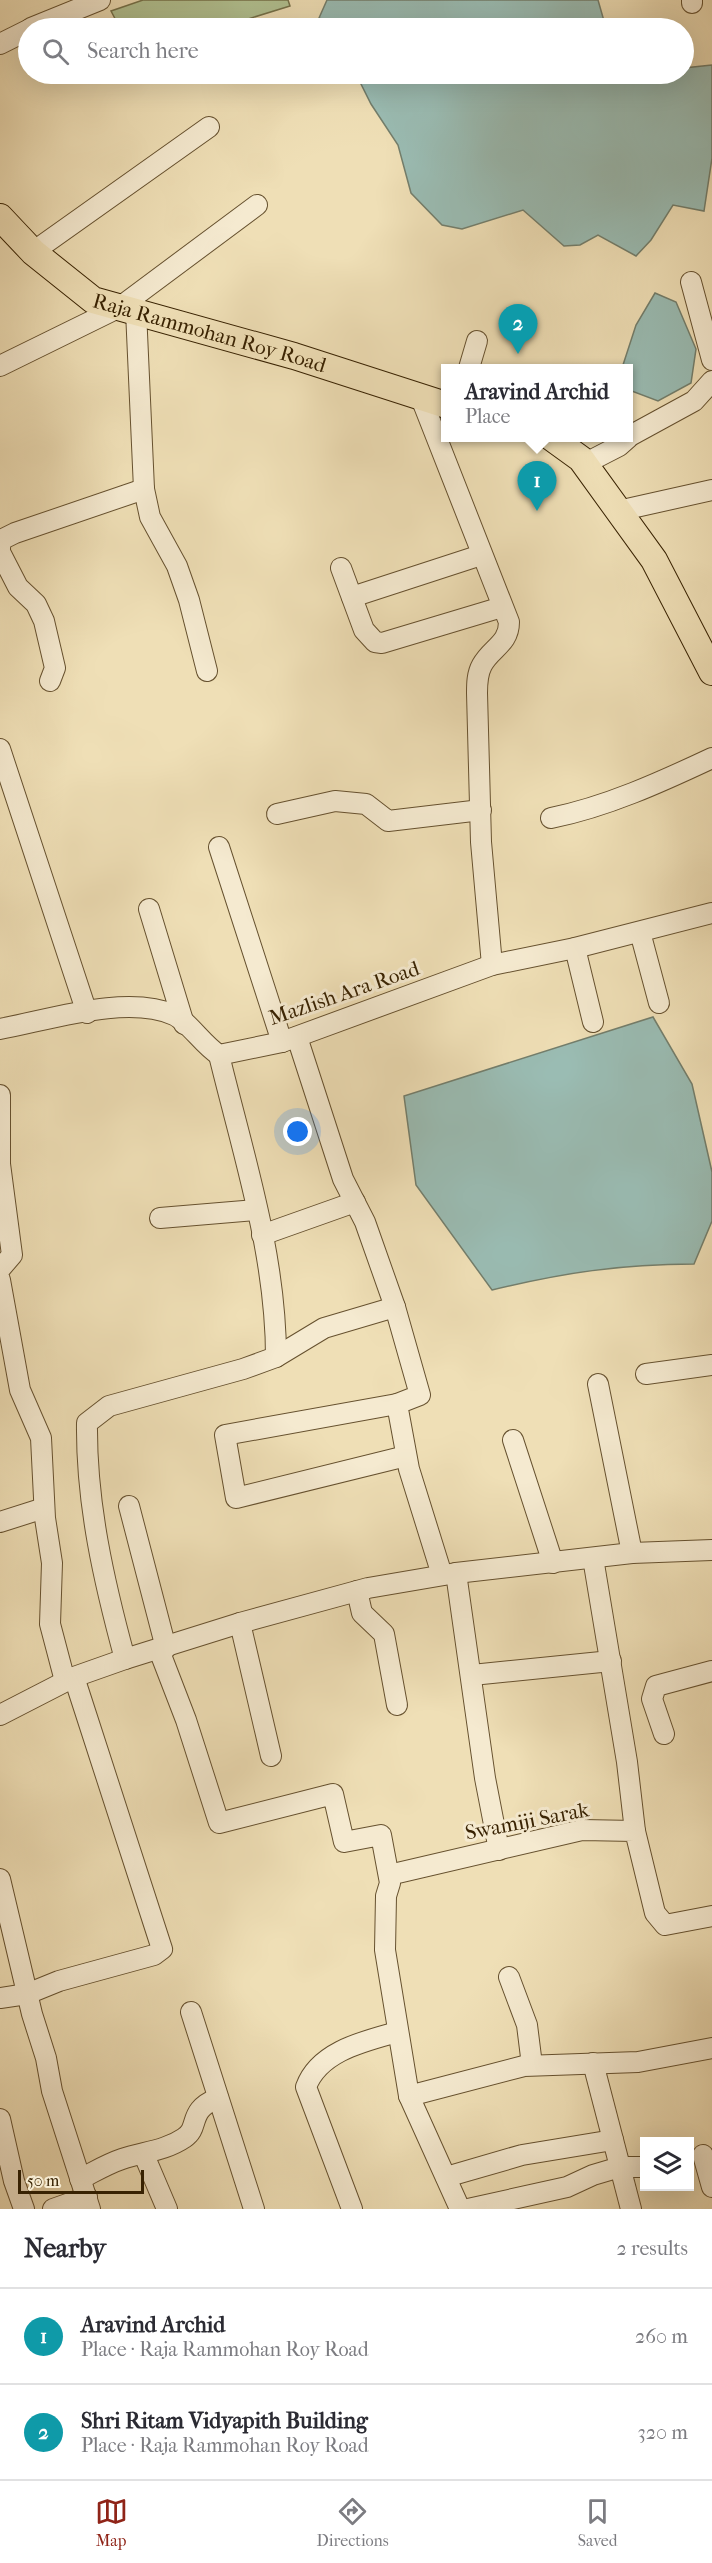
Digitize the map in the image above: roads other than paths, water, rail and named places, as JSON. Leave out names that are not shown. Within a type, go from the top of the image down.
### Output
[{"type":"main road","name":"Raja Rammohan Roy Road","points":[[0,217],[33,252],[93,300],[294,356],[441,404]]},
{"type":"main road","points":[[557,442],[584,464],[654,560],[712,672]]},
{"type":"street","points":[[56,18],[99,0]]},
{"type":"street","points":[[0,44],[18,35]]},
{"type":"street","points":[[33,252],[209,127]]},
{"type":"street","points":[[0,366],[128,309],[257,205]]},
{"type":"street","points":[[691,282],[712,360]]},
{"type":"street","points":[[128,309],[144,489],[150,517],[177,566],[189,600],[207,671]]},
{"type":"street","points":[[470,364],[477,341]]},
{"type":"street","points":[[633,434],[694,401],[712,381]]},
{"type":"street","points":[[421,398],[509,622],[509,632],[503,644],[483,662],[478,682],[481,810],[492,965]]},
{"type":"street","points":[[584,464],[623,442]]},
{"type":"street","points":[[51,681],[55,668],[44,621],[36,604],[18,587],[0,550],[1,540],[15,533],[144,489]]},
{"type":"street","points":[[618,511],[712,490]]},
{"type":"street","points":[[352,597],[482,555]]},
{"type":"street","points":[[341,568],[370,640],[382,643],[502,607]]},
{"type":"street","points":[[0,748],[87,1013]]},
{"type":"street","points":[[551,818],[589,808],[676,775],[712,758]]},
{"type":"street","points":[[277,813],[335,801],[366,804],[388,821],[481,810]]},
{"type":"street","points":[[219,847],[289,1040],[321,1117],[343,1179],[365,1222],[395,1307],[420,1395],[397,1404],[225,1435],[236,1498],[406,1456]]},
{"type":"street","points":[[149,909],[184,1024]]},
{"type":"street","name":"Mazlish Ara Road","points":[[219,1055],[289,1040],[492,965],[575,948],[712,913]]},
{"type":"street","points":[[640,932],[659,1003]]},
{"type":"street","points":[[575,948],[593,1022]]},
{"type":"street","points":[[0,1029],[120,1007],[157,1010],[176,1016],[205,1046],[219,1055],[262,1234],[276,1310],[276,1357]]},
{"type":"street","points":[[0,1095],[0,1164],[12,1255],[0,1269]]},
{"type":"street","points":[[262,1234],[355,1202]]},
{"type":"street","points":[[160,1218],[256,1210]]},
{"type":"street","points":[[0,1280],[20,1390],[42,1438],[44,1508],[52,1563],[50,1624],[69,1679],[82,1695],[162,1949],[154,1955],[59,1981],[27,1994],[0,1998]]},
{"type":"street","points":[[125,1659],[106,1587],[95,1523],[87,1459],[87,1423],[109,1406],[276,1357],[324,1328],[395,1307]]},
{"type":"street","points":[[646,1374],[712,1365]]},
{"type":"street","points":[[598,1384],[632,1553]]},
{"type":"street","points":[[397,1404],[406,1456],[449,1574],[472,1675],[485,1778],[499,1850]]},
{"type":"street","points":[[513,1440],[553,1563]]},
{"type":"street","points":[[129,1506],[162,1649],[219,1823],[333,1794],[344,1842],[381,1835],[389,1875],[385,1950],[409,2096],[460,2209]]},
{"type":"street","points":[[0,1522],[44,1508]]},
{"type":"street","points":[[0,1715],[69,1679],[125,1659],[240,1623],[357,1591],[449,1574],[632,1553],[712,1550]]},
{"type":"street","points":[[593,1558],[611,1661],[635,1831],[654,1913],[659,1922],[664,1924],[712,1916]]},
{"type":"street","points":[[357,1591],[362,1613],[384,1634],[397,1705]]},
{"type":"street","points":[[240,1623],[271,1756]]},
{"type":"street","points":[[472,1675],[611,1661]]},
{"type":"street","points":[[664,1734],[652,1699],[656,1686],[712,1671]]},
{"type":"street","name":"Swamiji Sarak","points":[[389,1875],[582,1830],[635,1831]]},
{"type":"street","points":[[0,1879],[27,1994],[46,2058],[52,2091],[86,2195]]},
{"type":"street","points":[[509,1977],[527,2025],[532,2066]]},
{"type":"street","points":[[191,2012],[254,2209]]},
{"type":"street","points":[[352,2209],[306,2086],[309,2077],[318,2067],[351,2044],[397,2032]]},
{"type":"street","points":[[409,2096],[532,2066],[638,2062],[712,2048]]},
{"type":"street","points":[[593,2063],[631,2209]]},
{"type":"street","points":[[53,2209],[86,2195],[124,2158],[144,2155],[183,2139],[189,2134],[196,2113],[207,2103],[218,2098]]},
{"type":"street","points":[[0,2119],[11,2171],[24,2209]]},
{"type":"street","points":[[446,2177],[522,2155],[613,2140]]},
{"type":"street","points":[[144,2155],[167,2209]]},
{"type":"street","points":[[701,2155],[712,2187]]},
{"type":"street","points":[[468,2209],[567,2187],[593,2175],[620,2167],[640,2167]]},
{"type":"water","points":[[327,0],[598,0],[603,18],[319,18]]},
{"type":"water","points":[[712,65],[712,158],[704,211],[673,205],[651,240],[636,256],[598,235],[580,245],[564,246],[523,210],[462,229],[442,225],[411,193],[398,145],[371,104],[361,84],[694,84],[694,67]]},
{"type":"water","points":[[655,293],[676,302],[696,349],[691,383],[658,401],[633,392],[633,364],[623,364],[636,325]]},
{"type":"water","points":[[653,1017],[692,1084],[712,1172],[712,1221],[694,1264],[592,1271],[492,1290],[416,1185],[404,1096]]},
{"type":"place","name":"Shri Ritam Vidyapith Building","points":[[518,354]]},
{"type":"place","name":"Aravind Archid","points":[[537,511]]}]
